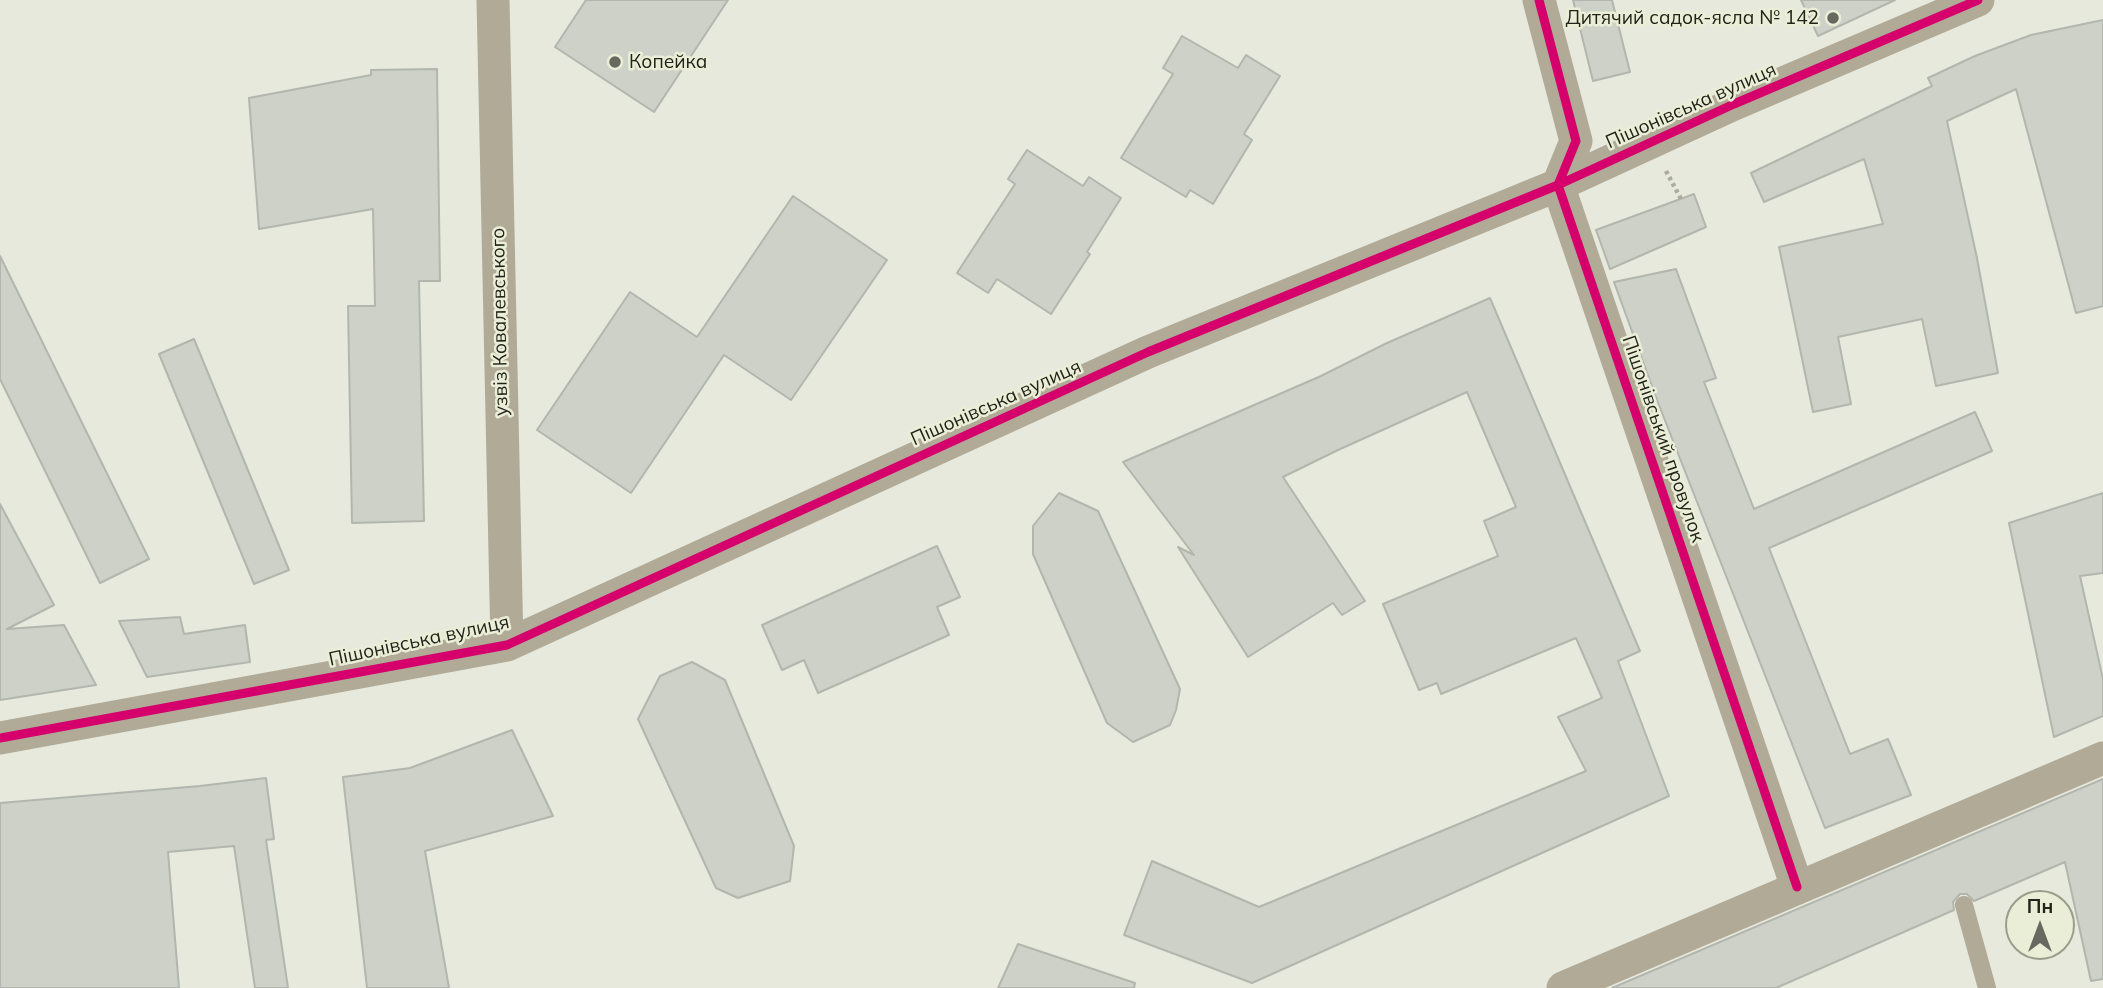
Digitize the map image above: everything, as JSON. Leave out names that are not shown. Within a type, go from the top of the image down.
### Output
[{"type":"street","name":"узвіз Ковалевського","points":[[493,0],[507,645]]},
{"type":"street","points":[[1539,0],[1576,141],[1558,185]]},
{"type":"street","name":"Пішонівська вулиця","points":[[0,738],[507,645],[1149,352],[1558,185],[1734,104],[1978,0]]},
{"type":"street","name":"Пішонівський провулок","points":[[1558,185],[1797,887]]},
{"type":"street","points":[[1563,988],[1797,887],[1933,838],[2103,758]]},
{"type":"lane","points":[[1964,905],[1987,988]]},
{"type":"building","points":[[586,0],[728,0],[654,112],[555,47]]},
{"type":"building","points":[[1573,0],[1612,0],[1630,72],[1593,81]]},
{"type":"building","name":"Дитячий садок-ясла № 142","points":[[1801,0],[1895,0],[1818,36]]},
{"type":"building","points":[[2103,20],[2103,306],[2076,313],[2016,89],[1947,121],[1977,258],[1998,373],[1936,386],[1922,319],[1838,337],[1851,404],[1813,412],[1779,247],[1883,224],[1864,159],[1764,202],[1751,173],[1932,86],[1928,78],[1975,56],[2031,35]]},
{"type":"building","points":[[1182,36],[1238,68],[1246,55],[1280,76],[1244,134],[1252,140],[1213,204],[1190,190],[1186,197],[1121,158],[1173,74],[1163,68]]},
{"type":"building","points":[[437,69],[440,281],[419,281],[424,521],[352,523],[348,306],[375,306],[373,209],[259,229],[249,98],[371,75],[371,70]]},
{"type":"building","points":[[1027,150],[1083,186],[1089,177],[1121,198],[1087,252],[1090,254],[1051,314],[997,279],[988,293],[957,273],[1015,184],[1008,179]]},
{"type":"building","points":[[1694,194],[1706,227],[1610,269],[1596,230]]},
{"type":"building","points":[[793,196],[887,260],[791,400],[724,355],[631,493],[537,430],[630,292],[697,337]]},
{"type":"building","points":[[0,256],[149,559],[100,583],[0,379]]},
{"type":"building","points":[[1676,269],[1716,378],[1704,382],[1754,509],[1975,412],[1992,451],[1769,548],[1850,754],[1888,739],[1911,795],[1825,828],[1657,400],[1614,282]]},
{"type":"building","points":[[1490,298],[1640,651],[1618,661],[1669,796],[1252,983],[1124,935],[1152,861],[1259,907],[1586,771],[1558,717],[1602,698],[1576,638],[1441,694],[1437,683],[1419,690],[1383,604],[1498,556],[1484,521],[1516,507],[1467,392],[1283,477],[1365,601],[1342,615],[1333,603],[1248,657],[1178,547],[1194,555],[1123,462],[1321,376],[1387,343]]},
{"type":"building","points":[[194,339],[289,570],[254,584],[159,354]]},
{"type":"building","points":[[1059,493],[1098,511],[1180,689],[1170,725],[1133,742],[1107,723],[1033,554],[1033,526]]},
{"type":"building","points":[[2103,493],[2103,573],[2080,576],[2103,679],[2103,716],[2054,737],[2009,523]]},
{"type":"building","points":[[0,504],[54,605],[7,629],[64,625],[96,685],[0,700]]},
{"type":"building","points":[[937,546],[960,597],[937,607],[949,635],[818,693],[804,660],[782,670],[762,625]]},
{"type":"building","points":[[180,617],[184,634],[245,625],[250,662],[147,677],[119,621]]},
{"type":"building","points":[[692,662],[725,680],[794,846],[790,881],[738,898],[716,888],[638,719],[660,676]]},
{"type":"building","points":[[512,730],[553,816],[425,851],[449,988],[367,988],[343,777],[410,768]]},
{"type":"building","points":[[266,778],[274,839],[266,840],[288,988],[255,988],[234,846],[168,852],[179,988],[0,988],[0,803]]},
{"type":"building","points":[[2103,779],[2103,979],[2091,981],[2075,908],[2075,890],[2071,890],[2065,862],[1974,901],[1967,894],[1960,894],[1953,902],[1954,910],[1776,988],[1612,988]]},
{"type":"building","points":[[1018,944],[1135,983],[1134,988],[998,988]]},
{"type":"cycle path","points":[[1539,0],[1576,141],[1558,185],[1797,887]]},
{"type":"cycle path","points":[[0,738],[507,645],[1148,352],[1558,185],[1734,104],[1978,0]]},
{"type":"place","name":"Дитячий садок-ясла № 142","points":[[1833,18]]},
{"type":"place","name":"Копейка","points":[[615,62]]}]
